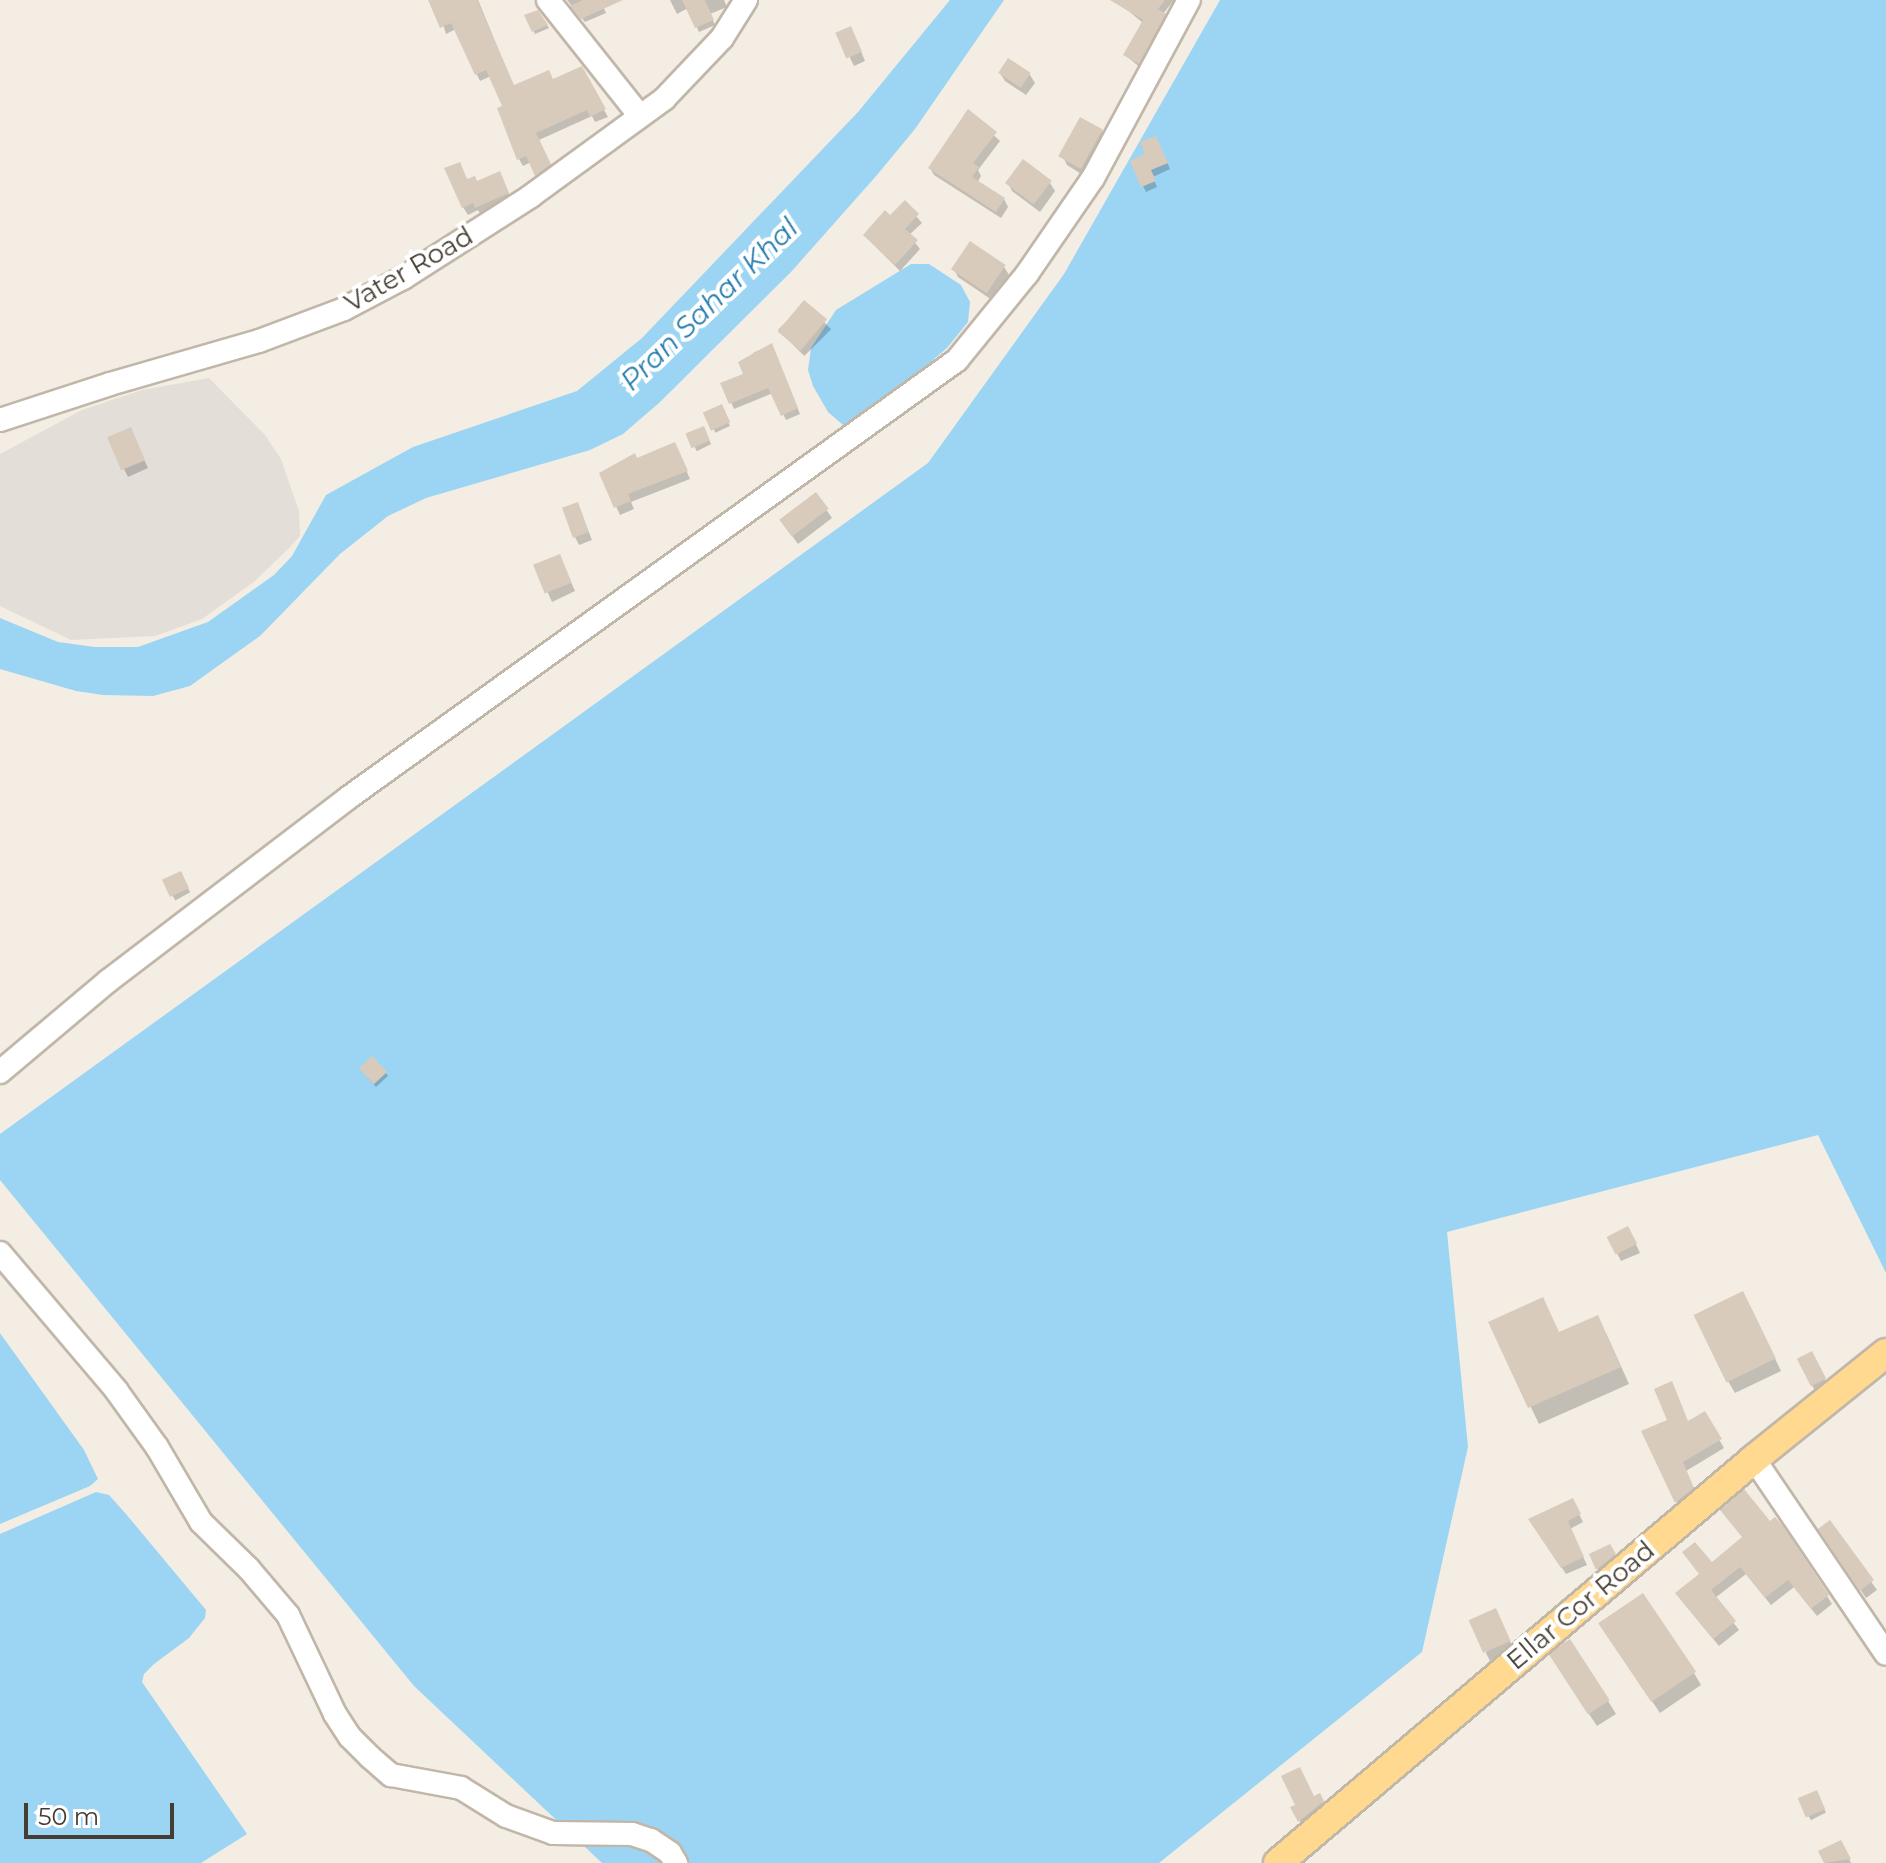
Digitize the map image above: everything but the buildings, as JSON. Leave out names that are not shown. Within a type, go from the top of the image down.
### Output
[{"type":"main road","name":"Ellar Cor Road","points":[[1278,1863],[1754,1459],[1886,1353]]},
{"type":"street","points":[[548,0],[640,116]]},
{"type":"street","name":"Vater Road","points":[[0,420],[259,341],[344,309],[403,278],[531,196],[664,99],[722,38],[746,0]]},
{"type":"street","points":[[0,1072],[108,981],[348,798],[957,360],[1027,274],[1093,178],[1189,0]]},
{"type":"street","points":[[0,1253],[116,1390],[157,1447],[201,1522],[249,1569],[288,1615],[335,1714],[350,1737],[370,1757],[391,1775],[461,1788],[506,1816],[553,1833],[632,1834],[651,1840],[670,1853],[676,1863]]},
{"type":"street","points":[[1754,1459],[1886,1654]]},
{"type":"shaded area","points":[[209,378],[265,435],[281,459],[299,511],[300,536],[289,548],[255,581],[202,619],[155,636],[71,640],[0,606],[0,454],[82,410],[142,390]]},
{"type":"water","name":"Pran Sahar Khal","points":[[950,0],[1004,0],[915,129],[877,175],[791,272],[659,403],[623,434],[590,450],[426,498],[388,516],[340,554],[260,636],[190,686],[153,696],[103,695],[76,691],[0,669],[0,618],[58,642],[95,647],[138,647],[208,622],[274,575],[292,556],[326,495],[413,447],[577,391],[642,338],[858,112]]},
{"type":"water","points":[[1220,0],[1886,0],[1886,1273],[1818,1135],[1447,1232],[1468,1447],[1422,1652],[1159,1863],[602,1863],[414,1686],[0,1180],[0,1134],[928,463],[1064,274]]},
{"type":"water","points":[[911,264],[929,264],[961,285],[970,302],[968,322],[947,348],[883,403],[843,425],[828,412],[813,386],[808,370],[811,348],[836,310]]},
{"type":"water","points":[[0,1333],[84,1450],[98,1479],[90,1486],[0,1524]]},
{"type":"water","points":[[96,1492],[109,1495],[206,1610],[205,1618],[189,1638],[154,1664],[144,1674],[142,1682],[247,1834],[201,1863],[0,1863],[0,1534]]}]
